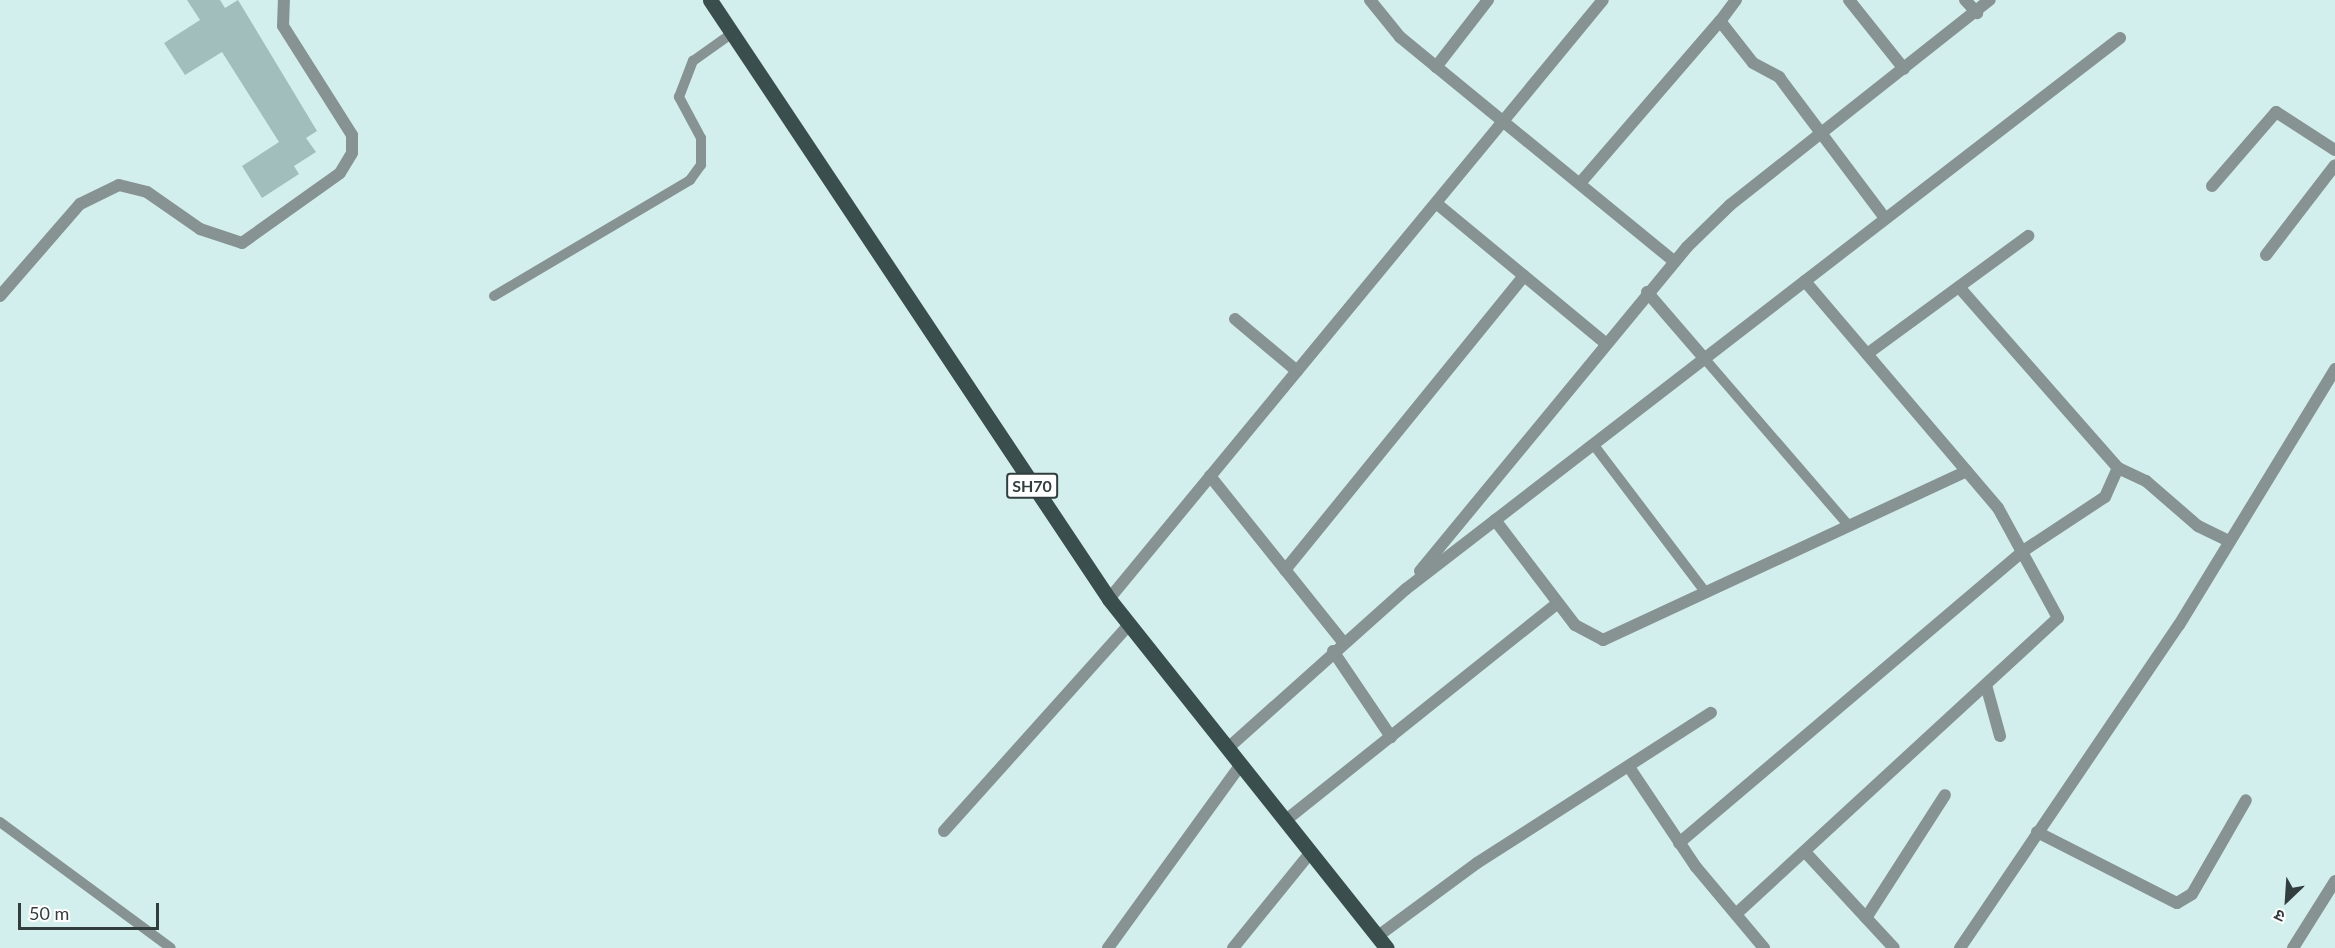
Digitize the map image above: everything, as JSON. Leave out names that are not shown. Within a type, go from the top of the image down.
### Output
[{"type":"main road","name":"SH70","points":[[710,0],[1109,599],[1383,942]]},
{"type":"street","points":[[0,296],[80,204],[113,188],[131,185],[200,229],[242,243],[340,173],[352,153],[352,135],[283,26],[282,5],[270,0]]},
{"type":"street","points":[[1370,0],[1393,29],[1436,67],[1581,182],[1674,261]]},
{"type":"street","points":[[1436,67],[1488,0]]},
{"type":"street","points":[[1109,599],[1604,0]]},
{"type":"street","points":[[1581,182],[1736,0]]},
{"type":"street","points":[[1849,0],[1904,69]]},
{"type":"street","points":[[1965,0],[1977,13]]},
{"type":"street","points":[[1406,589],[1674,261],[1730,205],[1977,13],[1990,0]]},
{"type":"street","points":[[1720,21],[1753,63],[1779,77],[1820,135],[1885,218]]},
{"type":"street","points":[[1228,748],[1343,642],[1406,589],[2120,38]]},
{"type":"street","points":[[2212,186],[2276,112],[2334,147]]},
{"type":"street","points":[[2266,255],[2335,165]]},
{"type":"street","points":[[1436,203],[1605,343]]},
{"type":"street","points":[[1867,354],[2028,236]]},
{"type":"street","points":[[1285,570],[1524,276]]},
{"type":"street","points":[[1736,914],[1806,854],[1886,773],[2058,618],[2023,551],[1968,471],[1805,281]]},
{"type":"street","points":[[1959,287],[2118,468],[2146,482],[2198,526],[2229,541]]},
{"type":"street","points":[[1647,292],[1704,358]]},
{"type":"street","points":[[1235,319],[1297,371]]},
{"type":"street","points":[[1960,948],[2179,625],[2335,369]]},
{"type":"street","points":[[1679,843],[2023,551],[2105,497],[2118,468]]},
{"type":"street","points":[[1495,520],[1557,604],[1589,636],[1603,640],[1968,471]]},
{"type":"street","points":[[1210,476],[1343,642]]},
{"type":"street","points":[[1286,820],[1557,604]]},
{"type":"street","points":[[944,831],[1129,625]]},
{"type":"street","points":[[1333,651],[1391,737]]},
{"type":"street","points":[[1986,685],[2000,736]]},
{"type":"street","points":[[1383,942],[1477,863],[1711,712]]},
{"type":"street","points":[[1108,948],[1241,764]]},
{"type":"street","points":[[1629,767],[1679,843],[1764,948]]},
{"type":"street","points":[[1866,918],[1944,795]]},
{"type":"street","points":[[2037,832],[2177,903],[2192,894],[2246,800]]},
{"type":"street","points":[[1233,948],[1311,852]]},
{"type":"street","points":[[1806,854],[1894,948]]},
{"type":"street","points":[[2293,948],[2335,881]]},
{"type":"lane","points":[[494,296],[690,180],[701,165],[701,138],[678,97],[693,61],[731,34]]},
{"type":"lane","points":[[1704,358],[1850,526]]},
{"type":"lane","points":[[1593,444],[1706,593]]},
{"type":"lane","points":[[0,822],[171,948]]},
{"type":"building","points":[[187,0],[220,0],[225,8],[238,0],[317,131],[306,138],[316,152],[294,166],[299,174],[262,198],[242,166],[279,142],[222,52],[185,75],[164,43],[200,20]]}]
